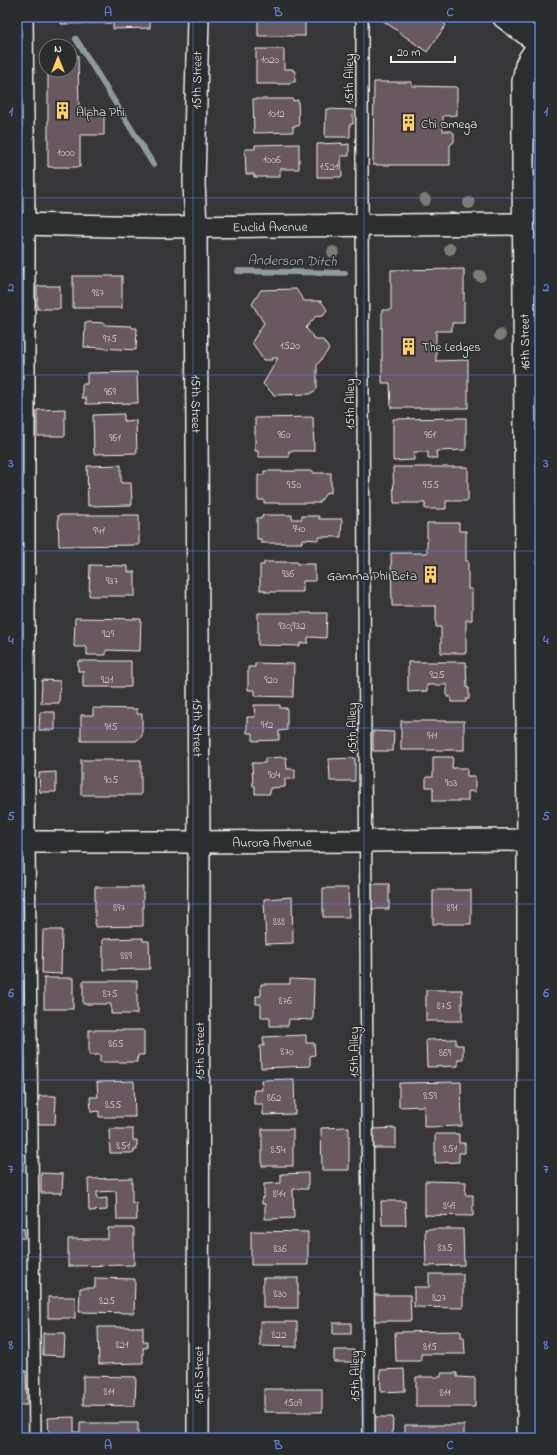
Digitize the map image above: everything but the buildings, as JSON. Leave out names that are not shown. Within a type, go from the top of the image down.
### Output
[{"type":"main road","points":[[504,17],[540,43]]},
{"type":"street","name":"15th Street","points":[[198,17],[194,182],[196,227],[199,842],[198,1438]]},
{"type":"street","name":"16th Street","points":[[528,1438],[528,840],[523,224],[524,82],[526,65],[540,43]]},
{"type":"street","name":"Euclid Avenue","points":[[23,225],[196,227],[523,224]]},
{"type":"street","name":"Aurora Avenue","points":[[23,842],[528,840]]},
{"type":"lane","points":[[27,17],[23,225],[23,842],[35,1438]]},
{"type":"lane","name":"15th Alley","points":[[362,17],[369,1438]]},
{"type":"waterway","name":"Anderson Ditch","points":[[78,42],[153,164]]},
{"type":"waterway","name":"Anderson Ditch","points":[[238,271],[345,273]]},
{"type":"place","name":"Alpha Phi","points":[[63,111]]},
{"type":"place","name":"Chi Omega","points":[[408,123]]},
{"type":"place","name":"The Ledges","points":[[409,346]]},
{"type":"place","name":"Gamma Phi Beta","points":[[430,575]]}]
